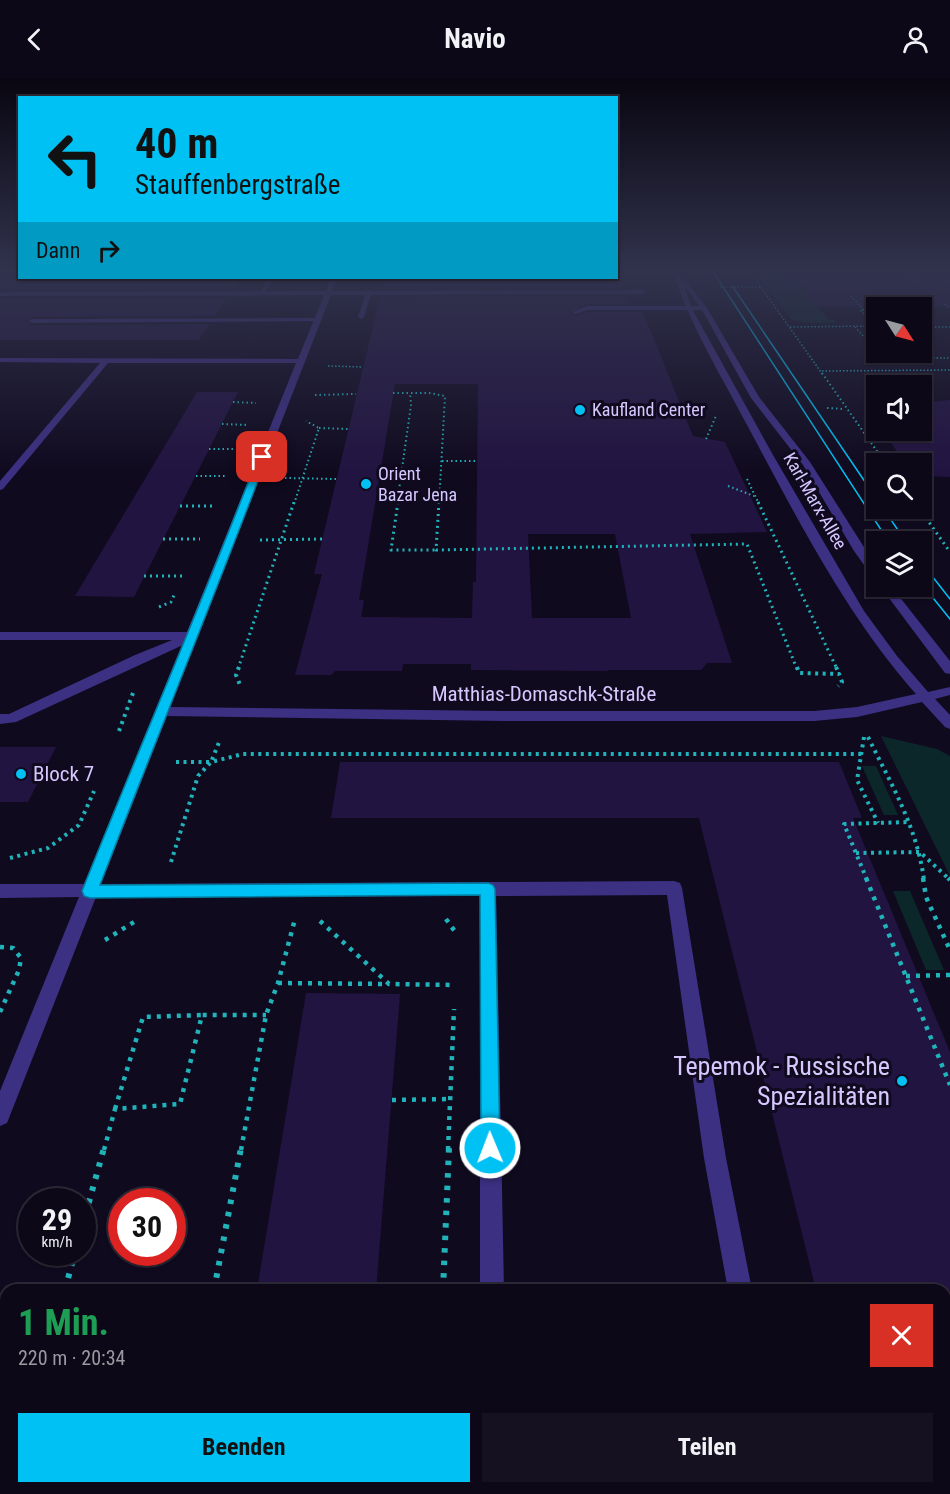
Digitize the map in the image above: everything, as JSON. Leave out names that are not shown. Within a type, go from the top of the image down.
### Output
[{"type":"street","points":[[0,1116],[309,339]]},
{"type":"street","name":"Karl-Marx-Allee","points":[[705,339],[858,612],[892,659],[950,724]]},
{"type":"street","name":"Karl-Marx-Allee","points":[[722,339],[755,398],[807,464],[866,561]]},
{"type":"street","points":[[0,360],[300,361]]},
{"type":"street","points":[[0,487],[106,360]]},
{"type":"street","points":[[894,597],[950,670]]},
{"type":"street","points":[[0,636],[192,636]]},
{"type":"street","points":[[0,719],[11,719],[192,636]]},
{"type":"street","name":"Matthias-Domaschk-Straße","points":[[161,711],[503,716],[814,716],[857,712],[950,691]]},
{"type":"street","points":[[0,891],[674,888],[715,1158],[739,1284]]},
{"type":"street","points":[[488,889],[492,1284]]},
{"type":"path","points":[[799,339],[844,408],[878,453]]},
{"type":"path","points":[[933,358],[950,358]]},
{"type":"path","points":[[324,366],[363,367]]},
{"type":"path","points":[[821,371],[950,370]]},
{"type":"path","points":[[393,393],[429,393],[445,396],[436,550]]},
{"type":"path","points":[[410,393],[411,405],[391,550],[747,544],[799,673],[839,674],[842,682]]},
{"type":"path","points":[[313,395],[356,394]]},
{"type":"path","points":[[233,402],[262,403]]},
{"type":"path","points":[[827,408],[844,408]]},
{"type":"path","points":[[706,439],[717,416]]},
{"type":"path","points":[[222,424],[252,425],[248,433]]},
{"type":"path","points":[[313,425],[319,428],[348,429]]},
{"type":"path","points":[[241,686],[236,675],[319,428]]},
{"type":"path","points":[[210,449],[241,449]]},
{"type":"path","points":[[442,461],[477,461]]},
{"type":"path","points":[[196,476],[229,476],[224,486]]},
{"type":"path","points":[[291,478],[336,479]]},
{"type":"path","points":[[728,486],[755,496]]},
{"type":"path","points":[[180,506],[215,506],[211,514]]},
{"type":"path","points":[[927,519],[950,552]]},
{"type":"path","points":[[195,548],[203,531]]},
{"type":"path","points":[[164,539],[200,539]]},
{"type":"path","points":[[230,541],[322,539]]},
{"type":"path","points":[[155,610],[171,602],[187,567]]},
{"type":"path","points":[[144,576],[183,576]]},
{"type":"path","points":[[878,823],[857,780],[865,731],[909,822],[920,852],[926,897],[950,951]]},
{"type":"path","points":[[176,762],[211,762],[243,754],[862,754]]},
{"type":"path","points":[[170,866],[198,776],[211,762]]},
{"type":"path","points":[[0,858],[15,858],[48,848],[79,825],[97,784]]},
{"type":"path","points":[[909,822],[844,824],[950,1085]]},
{"type":"path","points":[[856,853],[920,852],[950,880]]},
{"type":"path","points":[[215,1284],[266,1015],[278,983],[297,911]]},
{"type":"path","points":[[442,914],[457,935]]},
{"type":"path","points":[[315,916],[389,984]]},
{"type":"path","points":[[100,943],[139,919]]},
{"type":"path","points":[[0,948],[13,948],[21,958],[19,970],[0,1012]]},
{"type":"path","points":[[443,1284],[456,975]]},
{"type":"path","points":[[906,976],[950,975]]},
{"type":"path","points":[[278,983],[455,985]]},
{"type":"path","points":[[115,1109],[180,1104],[202,1015]]},
{"type":"path","points":[[93,1188],[143,1017],[266,1015]]},
{"type":"path","points":[[392,1100],[450,1099]]},
{"type":"path","points":[[67,1284],[71,1266]]},
{"type":"green space","points":[[785,468],[803,468],[820,499],[809,495]]},
{"type":"green space","points":[[881,736],[937,749],[950,756],[950,876]]},
{"type":"green space","points":[[862,766],[876,766],[898,815],[884,815]]},
{"type":"green space","points":[[893,891],[910,891],[944,970],[926,970]]},
{"type":"building","points":[[0,339],[200,339],[199,340]]},
{"type":"building","points":[[370,339],[654,339],[693,436],[725,442],[767,532],[690,534],[732,663],[707,663],[701,670],[471,670],[471,664],[403,664],[402,671],[335,671],[331,675],[295,675],[322,574],[314,574]],"holes":[[[395,384],[478,384],[476,582],[473,582],[472,618],[361,617],[364,600],[359,600]],[[528,534],[615,534],[631,618],[532,618]]]},
{"type":"building","points":[[197,392],[238,392],[134,597],[75,596]]},
{"type":"building","points":[[950,400],[950,477],[932,476],[932,453],[899,453],[889,441],[932,441],[932,402]]},
{"type":"building","name":"Block 7","points":[[0,747],[56,747],[28,802],[0,802]]},
{"type":"building","points":[[340,762],[839,762],[862,818],[853,818],[950,1052],[950,1284],[815,1284],[699,818],[331,818]]},
{"type":"building","points":[[306,993],[400,994],[376,1284],[258,1284]]},
{"type":"tram line","points":[[757,339],[882,531]]},
{"type":"tram line","points":[[768,339],[866,483]]},
{"type":"tram line","points":[[890,519],[899,531]]},
{"type":"tram line","points":[[932,576],[950,599]]},
{"type":"tram line","points":[[932,597],[950,619]]},
{"type":"place","name":"Kaufland Center","points":[[580,410]]},
{"type":"place","name":"Orient Bazar Jena","points":[[366,484]]},
{"type":"place","name":"Block 7","points":[[21,774]]},
{"type":"place","name":"Tepemok - Russische Spezialitäten","points":[[902,1081]]},
{"type":"route","points":[[262,457],[210,594],[90,891],[488,889],[490,1148]]}]
